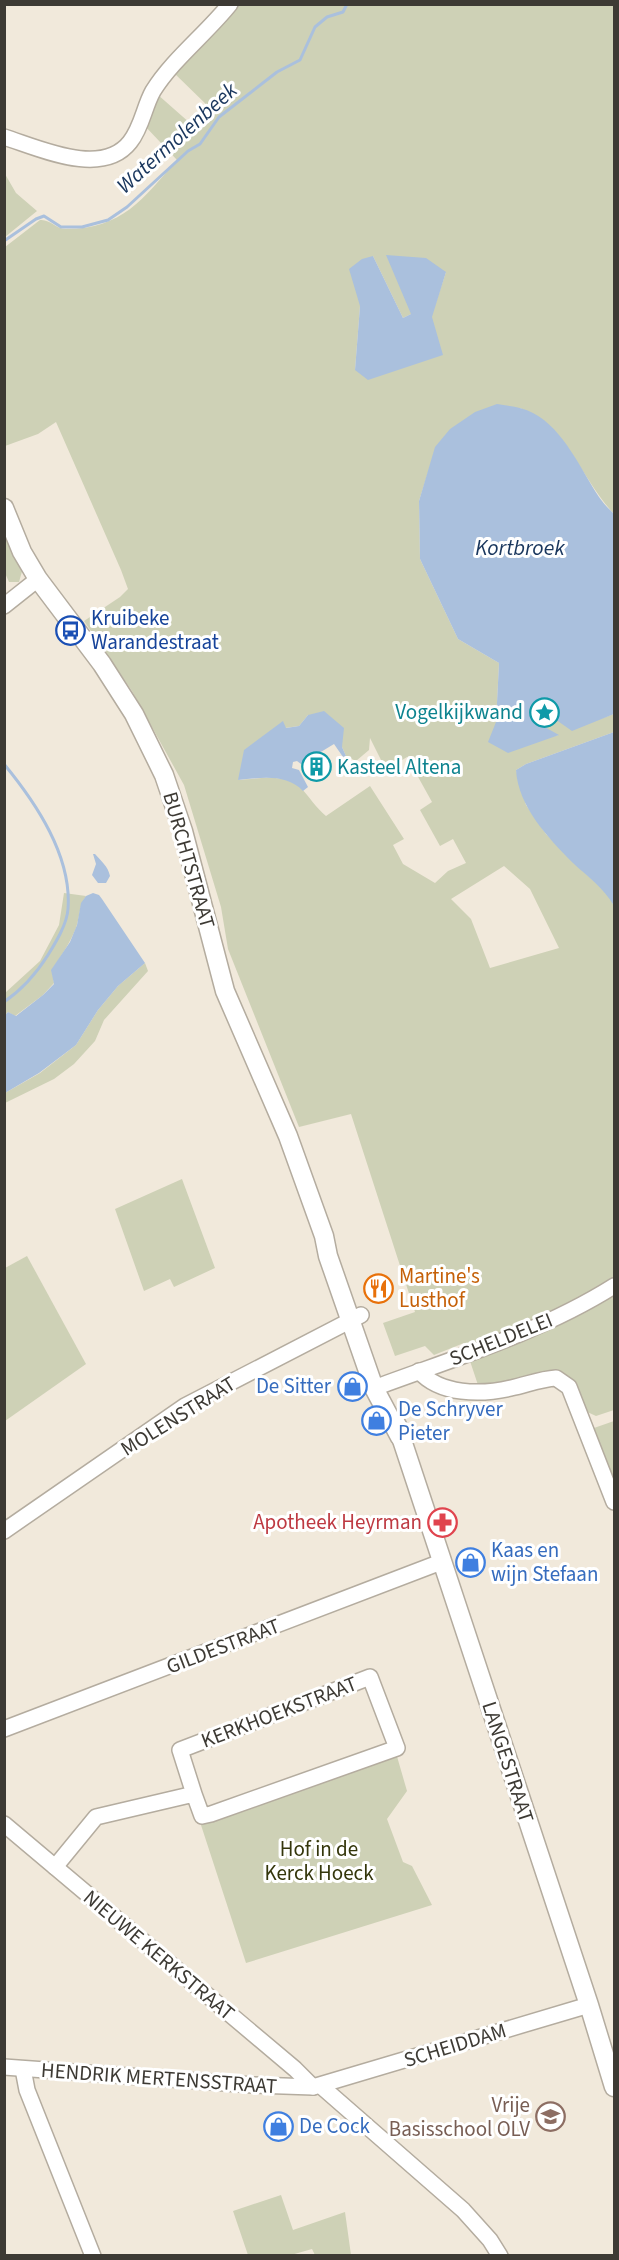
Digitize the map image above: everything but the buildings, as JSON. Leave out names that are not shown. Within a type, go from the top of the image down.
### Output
[{"type":"main road","name":"BURCHTSTRAAT","points":[[4,508],[22,552],[38,579],[102,664],[127,704],[164,774],[183,831],[225,991],[288,1136],[324,1236],[343,1267],[356,1318]]},
{"type":"main road","name":"LANGESTRAAT","points":[[356,1318],[379,1386],[400,1437],[615,2087]]},
{"type":"street","points":[[4,137],[84,160],[102,159],[118,153],[130,142],[153,92],[230,4]]},
{"type":"street","points":[[4,606],[38,579]]},
{"type":"street","name":"SCHELDELEI","points":[[379,1386],[562,1315],[615,1286]]},
{"type":"street","name":"MOLENSTRAAT","points":[[4,1531],[185,1406],[356,1318]]},
{"type":"street","points":[[419,1371],[438,1387],[483,1392],[511,1388],[540,1379],[556,1378],[569,1387],[615,1502]]},
{"type":"street","name":"GILDESTRAAT","points":[[4,1729],[441,1562]]},
{"type":"street","name":"KERKHOEKSTRAAT","points":[[370,1677],[397,1748],[211,1814],[202,1816],[194,1794],[180,1750],[370,1677]]},
{"type":"street","points":[[55,1867],[96,1817],[194,1794]]},
{"type":"street","name":"NIEUWE KERKSTRAAT","points":[[4,1824],[464,2210],[490,2240],[500,2256]]},
{"type":"street","name":"SCHEIDDAM","points":[[317,2086],[589,2005]]},
{"type":"street","name":"HENDRIK MERTENSSTRAAT","points":[[4,2067],[253,2085],[317,2086]]},
{"type":"street","points":[[23,2069],[27,2090],[93,2256]]},
{"type":"green space","points":[[238,5],[614,5],[614,514],[562,441],[536,416],[520,408],[436,447],[419,501],[420,559],[458,639],[499,663],[496,722],[558,736],[543,726],[538,710],[550,705],[597,720],[614,714],[614,732],[526,764],[516,770],[526,805],[546,834],[608,894],[614,906],[614,1410],[596,1416],[583,1410],[571,1385],[479,1388],[464,1343],[434,1355],[425,1346],[395,1356],[383,1323],[415,1312],[351,1114],[299,1127],[228,949],[221,907],[184,785],[132,691],[84,621],[128,589],[121,570],[56,422],[38,434],[5,446],[5,247],[40,220],[66,229],[85,228],[117,217],[142,199],[177,160],[144,125],[157,94],[199,131],[213,111],[173,72]],"holes":[[[373,256],[403,318],[411,314],[446,272],[431,317],[355,370],[360,306]],[[308,715],[342,747],[346,756],[356,761],[369,750],[370,738],[386,770],[407,757],[432,802],[420,810],[440,846],[453,839],[466,863],[448,871],[435,883],[403,864],[393,845],[404,839],[370,786],[326,816],[294,783],[278,778],[238,780],[283,722],[285,728],[299,726]],[[504,866],[530,889],[559,948],[490,968],[471,919],[451,899]]]},
{"type":"green space","points":[[5,174],[16,193],[37,211],[5,237]]},
{"type":"green space","points":[[4,532],[23,568],[19,582],[9,582],[5,573]]},
{"type":"green space","points":[[64,893],[86,896],[74,934],[52,970],[54,983],[43,995],[15,1016],[8,1012],[5,1015],[5,993],[40,961],[59,925]]},
{"type":"green space","points":[[145,963],[148,971],[104,1020],[95,1041],[74,1064],[54,1079],[5,1103],[5,1093],[40,1073],[76,1045],[98,1010],[118,986]]},
{"type":"green space","points":[[182,1179],[215,1268],[174,1287],[170,1279],[144,1291],[115,1209]]},
{"type":"green space","points":[[27,1256],[86,1364],[5,1421],[5,1268]]},
{"type":"green space","points":[[614,1421],[614,1485],[594,1428]]},
{"type":"green space","name":"Hof in de Kerck Hoeck","points":[[396,1753],[407,1791],[387,1819],[403,1862],[412,1866],[432,1905],[246,1963],[200,1822]]},
{"type":"green space","points":[[281,2195],[293,2230],[345,2212],[351,2255],[315,2255],[312,2249],[291,2255],[248,2255],[233,2211]]},
{"type":"water","points":[[386,255],[426,258],[446,272],[432,317],[443,355],[368,380],[355,370],[360,306],[349,269],[362,259],[373,256],[403,318],[411,314]]},
{"type":"water","name":"Kortbroek","points":[[497,404],[529,411],[554,429],[563,439],[601,499],[614,514],[614,714],[572,731],[552,717],[549,706],[538,709],[543,726],[559,735],[508,753],[488,742],[496,722],[499,663],[458,639],[420,559],[419,501],[435,447],[450,429],[475,412]]},
{"type":"water","points":[[324,711],[344,728],[342,747],[346,756],[343,757],[334,744],[301,764],[297,761],[293,762],[292,768],[299,770],[308,787],[303,791],[289,781],[272,778],[238,780],[244,750],[283,721],[286,728],[299,726],[308,715]]},
{"type":"water","points":[[614,732],[614,906],[601,888],[563,853],[536,821],[522,796],[516,770],[526,764]]},
{"type":"water","points":[[93,854],[108,869],[110,876],[106,883],[98,883],[92,875],[96,864]]},
{"type":"water","points":[[93,893],[102,899],[145,963],[118,986],[98,1010],[76,1045],[39,1073],[5,1093],[5,1015],[8,1012],[16,1016],[54,984],[51,970],[70,942],[77,925],[81,903],[86,896]]},
{"type":"waterway","name":"Watermolenbeek","points":[[4,241],[44,216],[61,227],[82,227],[108,220],[127,207],[188,151],[200,144],[219,117],[277,72],[300,60],[315,27],[327,17],[343,12],[347,4]]},
{"type":"waterway","name":"Watermolenbeek","points":[[4,764],[50,831],[64,869],[68,889],[68,909],[61,933],[34,975],[4,1002]]},
{"type":"place","name":"Kruibeke Warandestraat","points":[[70,630]]},
{"type":"place","name":"Vogelkijkwand","points":[[544,712]]},
{"type":"place","name":"Kasteel Altena","points":[[316,767]]},
{"type":"place","name":"Martine's Lusthof","points":[[378,1288]]},
{"type":"place","name":"De Sitter","points":[[352,1386]]},
{"type":"place","name":"De Schryver Pieter","points":[[377,1421]]},
{"type":"place","name":"Apotheek Heyrman","points":[[443,1522]]},
{"type":"place","name":"Kaas en wijn Stefaan","points":[[470,1562]]},
{"type":"place","name":"Vrije Basisschool OLV","points":[[551,2117]]},
{"type":"place","name":"De Cock","points":[[278,2126]]}]
